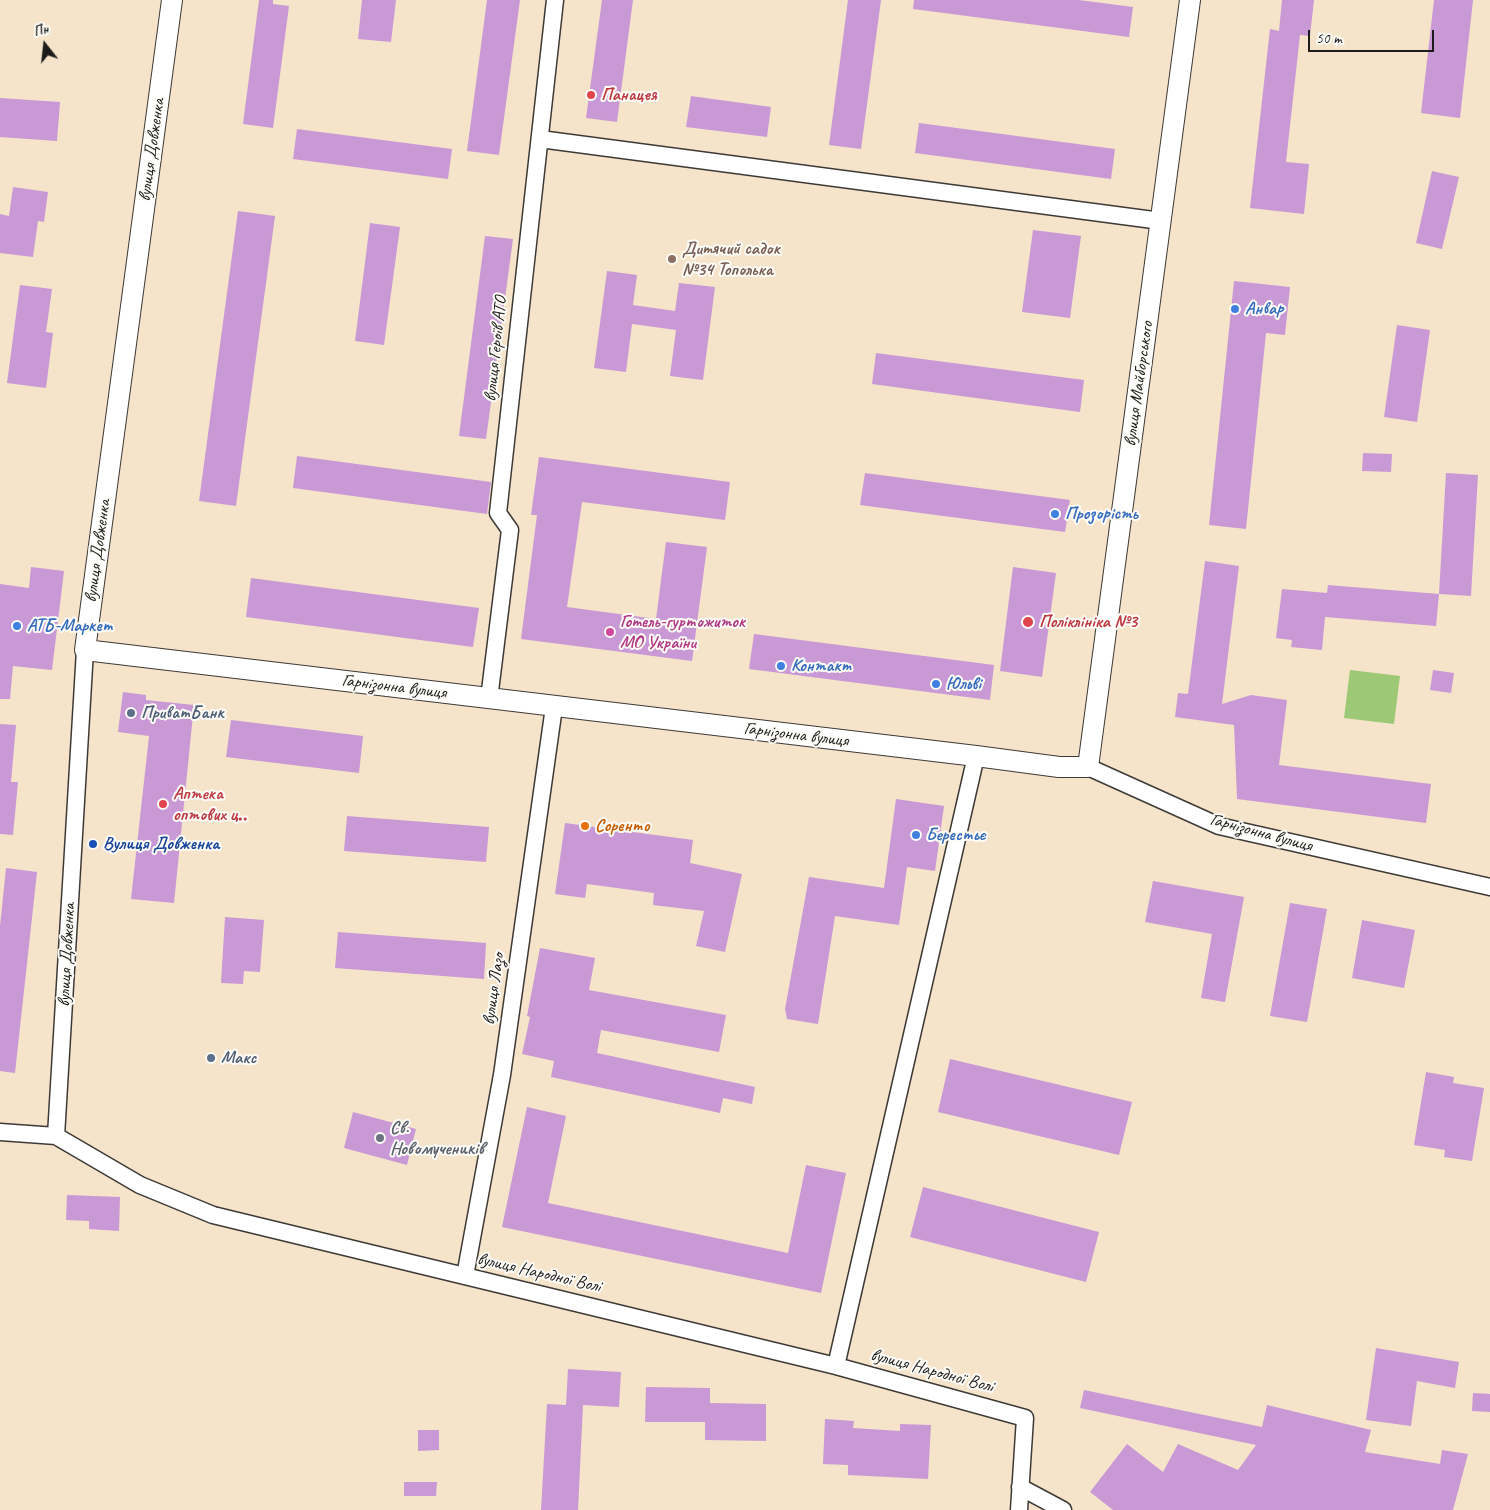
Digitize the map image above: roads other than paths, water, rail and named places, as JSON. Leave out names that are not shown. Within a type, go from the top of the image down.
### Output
[{"type":"street","name":"вулиця Довженка","points":[[56,1136],[85,650],[172,0]]},
{"type":"street","name":"вулиця Героїв АТО","points":[[489,699],[510,530],[498,513],[555,0]]},
{"type":"street","name":"вулиця Майборського","points":[[1088,767],[1190,0]]},
{"type":"street","points":[[540,139],[1161,220]]},
{"type":"street","name":"Гарнізонна вулиця","points":[[85,650],[1059,767],[1088,767],[1219,826],[1490,887]]},
{"type":"street","name":"вулиця Лазо","points":[[465,1276],[502,1075],[554,707]]},
{"type":"street","points":[[836,1366],[976,756]]},
{"type":"street","points":[[0,1132],[56,1136]]},
{"type":"street","name":"вулиця Народної Волі","points":[[56,1136],[140,1185],[214,1215],[836,1366],[1025,1418],[1020,1488]]},
{"type":"street","points":[[1019,1510],[1020,1488],[1063,1510]]},
{"type":"place","name":"Панацея","points":[[591,95]]},
{"type":"place","name":"Дитячий садок №34 Тополька","points":[[672,259]]},
{"type":"place","name":"Анвар","points":[[1235,309]]},
{"type":"place","name":"Прозорість","points":[[1055,514]]},
{"type":"place","name":"Поліклініка №3","points":[[1028,622]]},
{"type":"place","name":"АТБ-Маркет","points":[[17,626]]},
{"type":"place","name":"Готель-гуртожиток МО України","points":[[610,632]]},
{"type":"place","name":"Контакт","points":[[781,666]]},
{"type":"place","name":"Юльві","points":[[936,684]]},
{"type":"place","name":"ПриватБанк","points":[[131,713]]},
{"type":"place","name":"Аптека оптових ц‥","points":[[163,804]]},
{"type":"place","name":"Соренто","points":[[585,826]]},
{"type":"place","name":"Берестьє","points":[[916,835]]},
{"type":"place","name":"Вулиця Довженка","points":[[93,844]]},
{"type":"place","name":"Макс","points":[[211,1058]]},
{"type":"place","name":"Св. Новомучеників","points":[[380,1138]]}]
